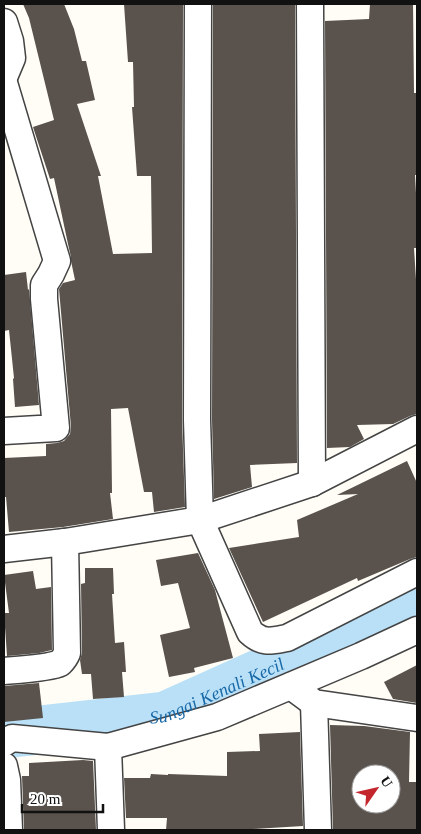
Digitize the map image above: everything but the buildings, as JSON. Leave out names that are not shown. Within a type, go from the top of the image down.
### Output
[{"type":"street","points":[[198,4],[196,420],[200,520],[250,632],[258,639],[272,641],[287,638],[417,572]]},
{"type":"street","points":[[310,4],[312,483]]},
{"type":"street","points":[[4,22],[10,41],[12,58],[4,77]]},
{"type":"street","points":[[4,83],[57,261],[44,285],[56,428],[4,430]]},
{"type":"street","points":[[4,548],[65,542],[200,520],[312,483],[417,429]]},
{"type":"street","points":[[4,671],[52,666],[65,658],[67,653],[65,542]]},
{"type":"street","points":[[4,743],[12,738],[108,747],[217,718],[362,656],[417,630]]},
{"type":"street","points":[[291,686],[314,703],[417,718]]},
{"type":"street","points":[[314,703],[318,830]]},
{"type":"street","points":[[108,747],[111,830]]},
{"type":"street","points":[[4,766],[7,780],[9,830]]},
{"type":"waterway","name":"Sungai Kenali Kecil","points":[[4,734],[165,716],[417,603]]}]
